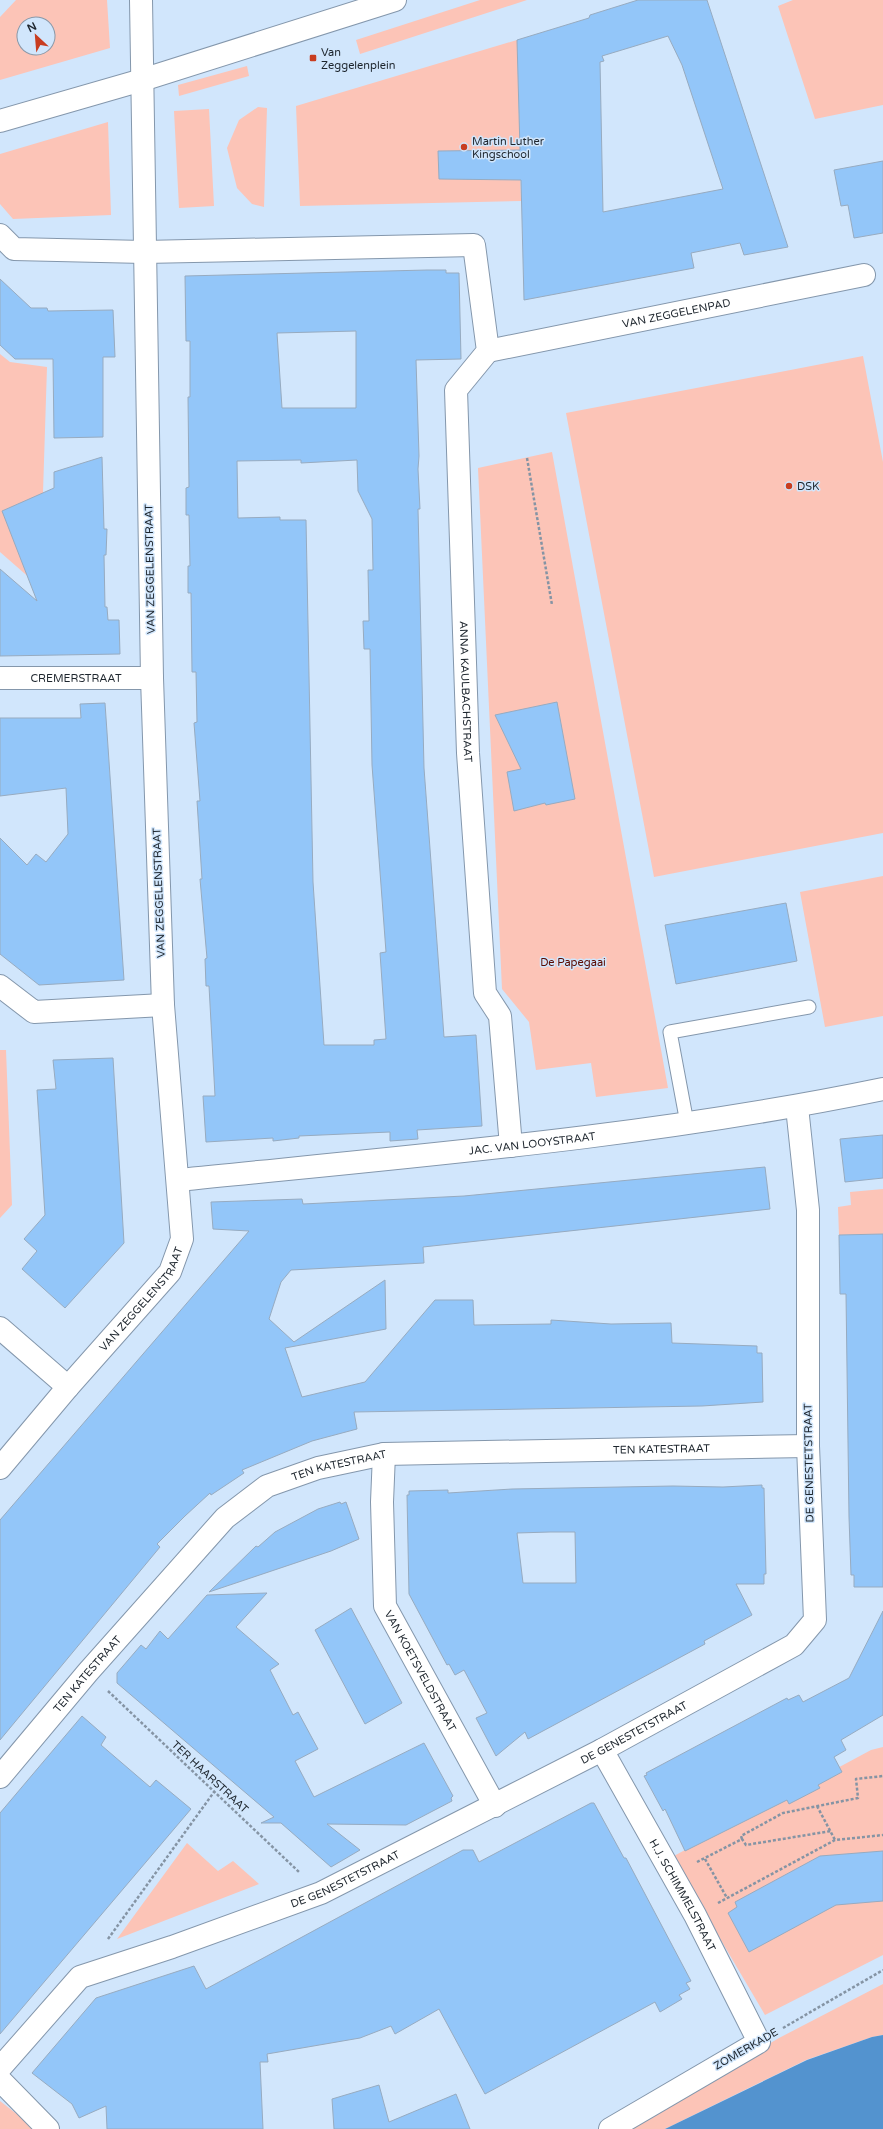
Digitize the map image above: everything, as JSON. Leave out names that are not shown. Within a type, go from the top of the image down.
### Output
[{"type":"street","points":[[141,0],[144,252]]},
{"type":"street","points":[[0,121],[142,80],[395,0]]},
{"type":"street","points":[[0,235],[14,249],[144,252],[474,245],[488,351]]},
{"type":"street","name":"VAN ZEGGELENSTRAAT","points":[[0,1468],[68,1387],[170,1272],[182,1239],[163,1005],[152,678],[144,252]]},
{"type":"street","name":"VAN ZEGGELENPAD","points":[[488,351],[864,275]]},
{"type":"street","name":"ANNA KAULBACHSTRAAT","points":[[488,351],[456,390],[468,753],[485,993],[500,1016],[511,1146]]},
{"type":"street","name":"CREMERSTRAAT","points":[[0,678],[152,678]]},
{"type":"street","points":[[0,986],[34,1012],[163,1005]]},
{"type":"street","name":"JAC. VAN LOOYSTRAAT","points":[[178,1180],[511,1146],[797,1107],[883,1089]]},
{"type":"street","name":"DE GENESTETSTRAAT","points":[[80,1977],[172,1947],[321,1893],[495,1806],[602,1750],[794,1645],[814,1620],[808,1446],[808,1210],[797,1107]]},
{"type":"street","points":[[0,1328],[68,1387]]},
{"type":"street","name":"TEN KATESTRAAT","points":[[0,1777],[88,1672],[225,1518],[267,1486],[318,1468],[384,1454],[808,1446]]},
{"type":"street","name":"VAN KOETSVELDSTRAAT","points":[[384,1454],[382,1502],[385,1606],[495,1806]]},
{"type":"street","name":"H.J. SCHIMMELSTRAAT","points":[[602,1750],[695,1915],[759,2042]]},
{"type":"street","points":[[0,2068],[80,1977]]},
{"type":"street","name":"ZOMERKADE","points":[[610,2129],[759,2042]]},
{"type":"street","points":[[0,2080],[48,2129]]},
{"type":"lane","points":[[686,1123],[670,1032],[809,1007]]},
{"type":"path","points":[[527,458],[552,605]]},
{"type":"path","name":"TER HAARSTRAAT","points":[[88,1672],[321,1893]]},
{"type":"path","points":[[671,1873],[705,1859],[742,1839],[741,1836],[783,1813],[858,1798],[856,1779],[883,1776]]},
{"type":"path","points":[[80,1977],[214,1792]]},
{"type":"path","points":[[817,1806],[835,1840]]},
{"type":"path","points":[[742,1839],[746,1846],[831,1831]]},
{"type":"path","points":[[695,1915],[835,1840],[883,1835]]},
{"type":"path","points":[[705,1859],[727,1898]]},
{"type":"path","name":"ZOMERKADE","points":[[759,2042],[883,1970]]},
{"type":"green space","points":[[16,0],[107,0],[110,48],[0,80],[0,17]]},
{"type":"green space","points":[[480,0],[527,0],[360,54],[356,40]]},
{"type":"green space","points":[[793,0],[883,0],[883,105],[815,119],[778,6]]},
{"type":"green space","points":[[517,40],[521,201],[300,206],[296,106]]},
{"type":"green space","points":[[247,66],[249,76],[179,96],[178,85]]},
{"type":"green space","points":[[258,107],[267,108],[264,207],[252,204],[237,188],[227,148],[239,120]]},
{"type":"green space","points":[[209,109],[214,206],[179,208],[174,111]]},
{"type":"green space","points":[[108,122],[111,215],[13,219],[0,204],[0,154]]},
{"type":"green space","points":[[0,354],[10,362],[47,367],[40,587],[0,552]]},
{"type":"green space","points":[[863,356],[883,462],[883,833],[654,877],[566,413]]},
{"type":"green space","name":"De Papegaai","points":[[552,452],[668,1088],[596,1097],[591,1063],[536,1070],[529,1022],[502,989],[478,468]]},
{"type":"green space","points":[[883,876],[883,1016],[825,1027],[800,892]]},
{"type":"green space","points":[[0,1050],[6,1050],[12,1205],[0,1218]]},
{"type":"green space","points":[[883,1189],[883,1234],[839,1235],[838,1207],[851,1205],[850,1192]]},
{"type":"green space","points":[[883,1747],[883,1955],[765,2015],[672,1857],[871,1750]]},
{"type":"green space","points":[[187,1843],[218,1871],[233,1861],[259,1884],[117,1939]]},
{"type":"green space","points":[[883,1984],[883,2035],[872,2037],[806,2060],[665,2129],[626,2129],[779,2038]]},
{"type":"green space","points":[[0,2101],[36,2129],[0,2129]]},
{"type":"water","points":[[883,2035],[883,2129],[665,2129],[807,2060],[872,2037]]},
{"type":"building","points":[[638,0],[707,0],[788,247],[744,255],[740,243],[691,253],[694,268],[524,300],[521,180],[439,179],[438,151],[520,150],[517,40],[589,18],[590,15]],"holes":[[[668,36],[682,65],[723,189],[603,212],[600,62],[604,61],[602,56]]]},
{"type":"building","points":[[883,161],[883,233],[854,238],[848,205],[841,206],[834,170]]},
{"type":"building","points":[[427,270],[446,270],[446,273],[459,273],[461,359],[416,360],[424,768],[444,1037],[476,1035],[482,1126],[417,1130],[418,1139],[390,1141],[390,1132],[299,1136],[299,1138],[273,1141],[273,1138],[206,1142],[203,1096],[215,1096],[209,986],[206,986],[205,959],[207,958],[200,879],[202,879],[197,801],[200,801],[194,723],[197,722],[196,672],[192,672],[191,593],[188,593],[188,566],[190,566],[189,515],[186,515],[186,488],[189,487],[188,397],[190,397],[190,341],[186,341],[185,276]],"holes":[[[356,331],[356,408],[282,408],[277,333]],[[301,460],[301,463],[357,460],[358,491],[372,519],[373,570],[368,570],[369,621],[363,621],[364,649],[370,649],[372,765],[386,952],[380,953],[386,1039],[374,1040],[374,1045],[324,1045],[313,882],[306,520],[280,520],[280,517],[238,518],[237,461]]]},
{"type":"building","points":[[0,279],[31,308],[47,308],[48,311],[113,310],[115,357],[103,357],[103,437],[54,438],[53,359],[15,359],[0,345]]},
{"type":"building","points":[[102,457],[104,529],[107,529],[106,555],[104,555],[105,607],[107,607],[108,620],[119,620],[120,654],[0,656],[0,569],[37,601],[2,511],[54,488],[54,472]]},
{"type":"building","points":[[557,702],[575,799],[546,805],[545,803],[514,811],[507,772],[521,769],[495,715]]},
{"type":"building","points":[[105,703],[124,980],[39,985],[0,954],[0,838],[27,865],[36,854],[46,862],[68,834],[66,788],[0,796],[0,718],[81,718],[80,704]]},
{"type":"building","points":[[786,903],[797,961],[676,984],[665,925]]},
{"type":"building","points":[[113,1058],[124,1243],[65,1308],[22,1269],[37,1251],[24,1239],[45,1215],[37,1090],[56,1089],[53,1060]]},
{"type":"building","points":[[883,1135],[883,1178],[845,1182],[840,1139]]},
{"type":"building","points":[[765,1167],[770,1209],[423,1247],[424,1263],[291,1270],[281,1282],[269,1319],[294,1342],[385,1280],[386,1329],[285,1348],[302,1397],[365,1382],[435,1300],[473,1300],[474,1325],[551,1324],[551,1320],[611,1324],[671,1323],[672,1343],[757,1346],[757,1353],[762,1353],[763,1402],[702,1406],[354,1412],[357,1429],[312,1441],[242,1470],[244,1473],[211,1495],[210,1493],[185,1516],[157,1544],[160,1547],[0,1740],[0,1520],[249,1231],[213,1229],[211,1202],[302,1199],[303,1204],[464,1196]]},
{"type":"building","points":[[883,1234],[883,1587],[854,1587],[854,1575],[851,1575],[849,1517],[846,1294],[840,1294],[839,1235]]},
{"type":"building","points":[[762,1485],[762,1488],[764,1488],[766,1574],[764,1574],[764,1584],[736,1584],[752,1615],[704,1641],[705,1644],[528,1739],[525,1732],[496,1756],[476,1718],[487,1713],[464,1670],[455,1675],[449,1664],[447,1665],[409,1594],[407,1495],[409,1495],[409,1491],[448,1490],[448,1493],[512,1489],[673,1486],[723,1487]],"holes":[[[575,1532],[576,1583],[523,1583],[517,1533]]]},
{"type":"building","points":[[340,1502],[341,1504],[346,1502],[359,1539],[331,1551],[209,1592],[256,1546],[258,1547],[275,1532],[318,1509]]},
{"type":"building","points":[[267,1593],[236,1627],[279,1664],[270,1670],[293,1715],[298,1712],[318,1749],[295,1761],[314,1797],[424,1743],[453,1796],[451,1798],[452,1801],[406,1825],[327,1824],[360,1850],[331,1867],[281,1823],[261,1823],[274,1817],[117,1683],[117,1673],[141,1645],[146,1649],[160,1631],[168,1639],[207,1595]]},
{"type":"building","points":[[351,1608],[402,1703],[365,1724],[315,1630]]},
{"type":"building","points":[[883,1611],[883,1715],[841,1740],[846,1750],[834,1757],[842,1772],[818,1785],[820,1788],[789,1804],[787,1800],[685,1851],[665,1809],[663,1811],[644,1776],[647,1775],[646,1773],[787,1698],[788,1700],[799,1695],[803,1702],[849,1678]]},
{"type":"building","points":[[82,1716],[106,1737],[101,1745],[150,1787],[156,1780],[191,1809],[0,2034],[0,1813]]},
{"type":"building","points":[[591,1803],[594,1803],[624,1858],[626,1858],[691,1981],[686,1983],[690,1989],[679,1995],[682,1999],[660,2012],[655,2002],[485,2094],[439,2009],[395,2034],[391,2026],[360,2038],[267,2054],[268,2062],[260,2062],[263,2129],[107,2129],[106,2106],[79,2118],[72,2104],[32,2073],[96,1998],[194,1966],[206,1989],[463,1850],[473,1850],[479,1862]]},
{"type":"building","points":[[883,1851],[883,1901],[836,1905],[749,1952],[728,1913],[737,1907],[735,1902],[820,1856]]},
{"type":"building","points":[[379,2085],[389,2122],[456,2094],[470,2129],[334,2129],[332,2099]]},
{"type":"place","name":"Van Zeggelenplein","points":[[313,58]]},
{"type":"place","name":"Martin Luther Kingschool","points":[[464,147]]},
{"type":"place","name":"DSK","points":[[789,486]]}]
